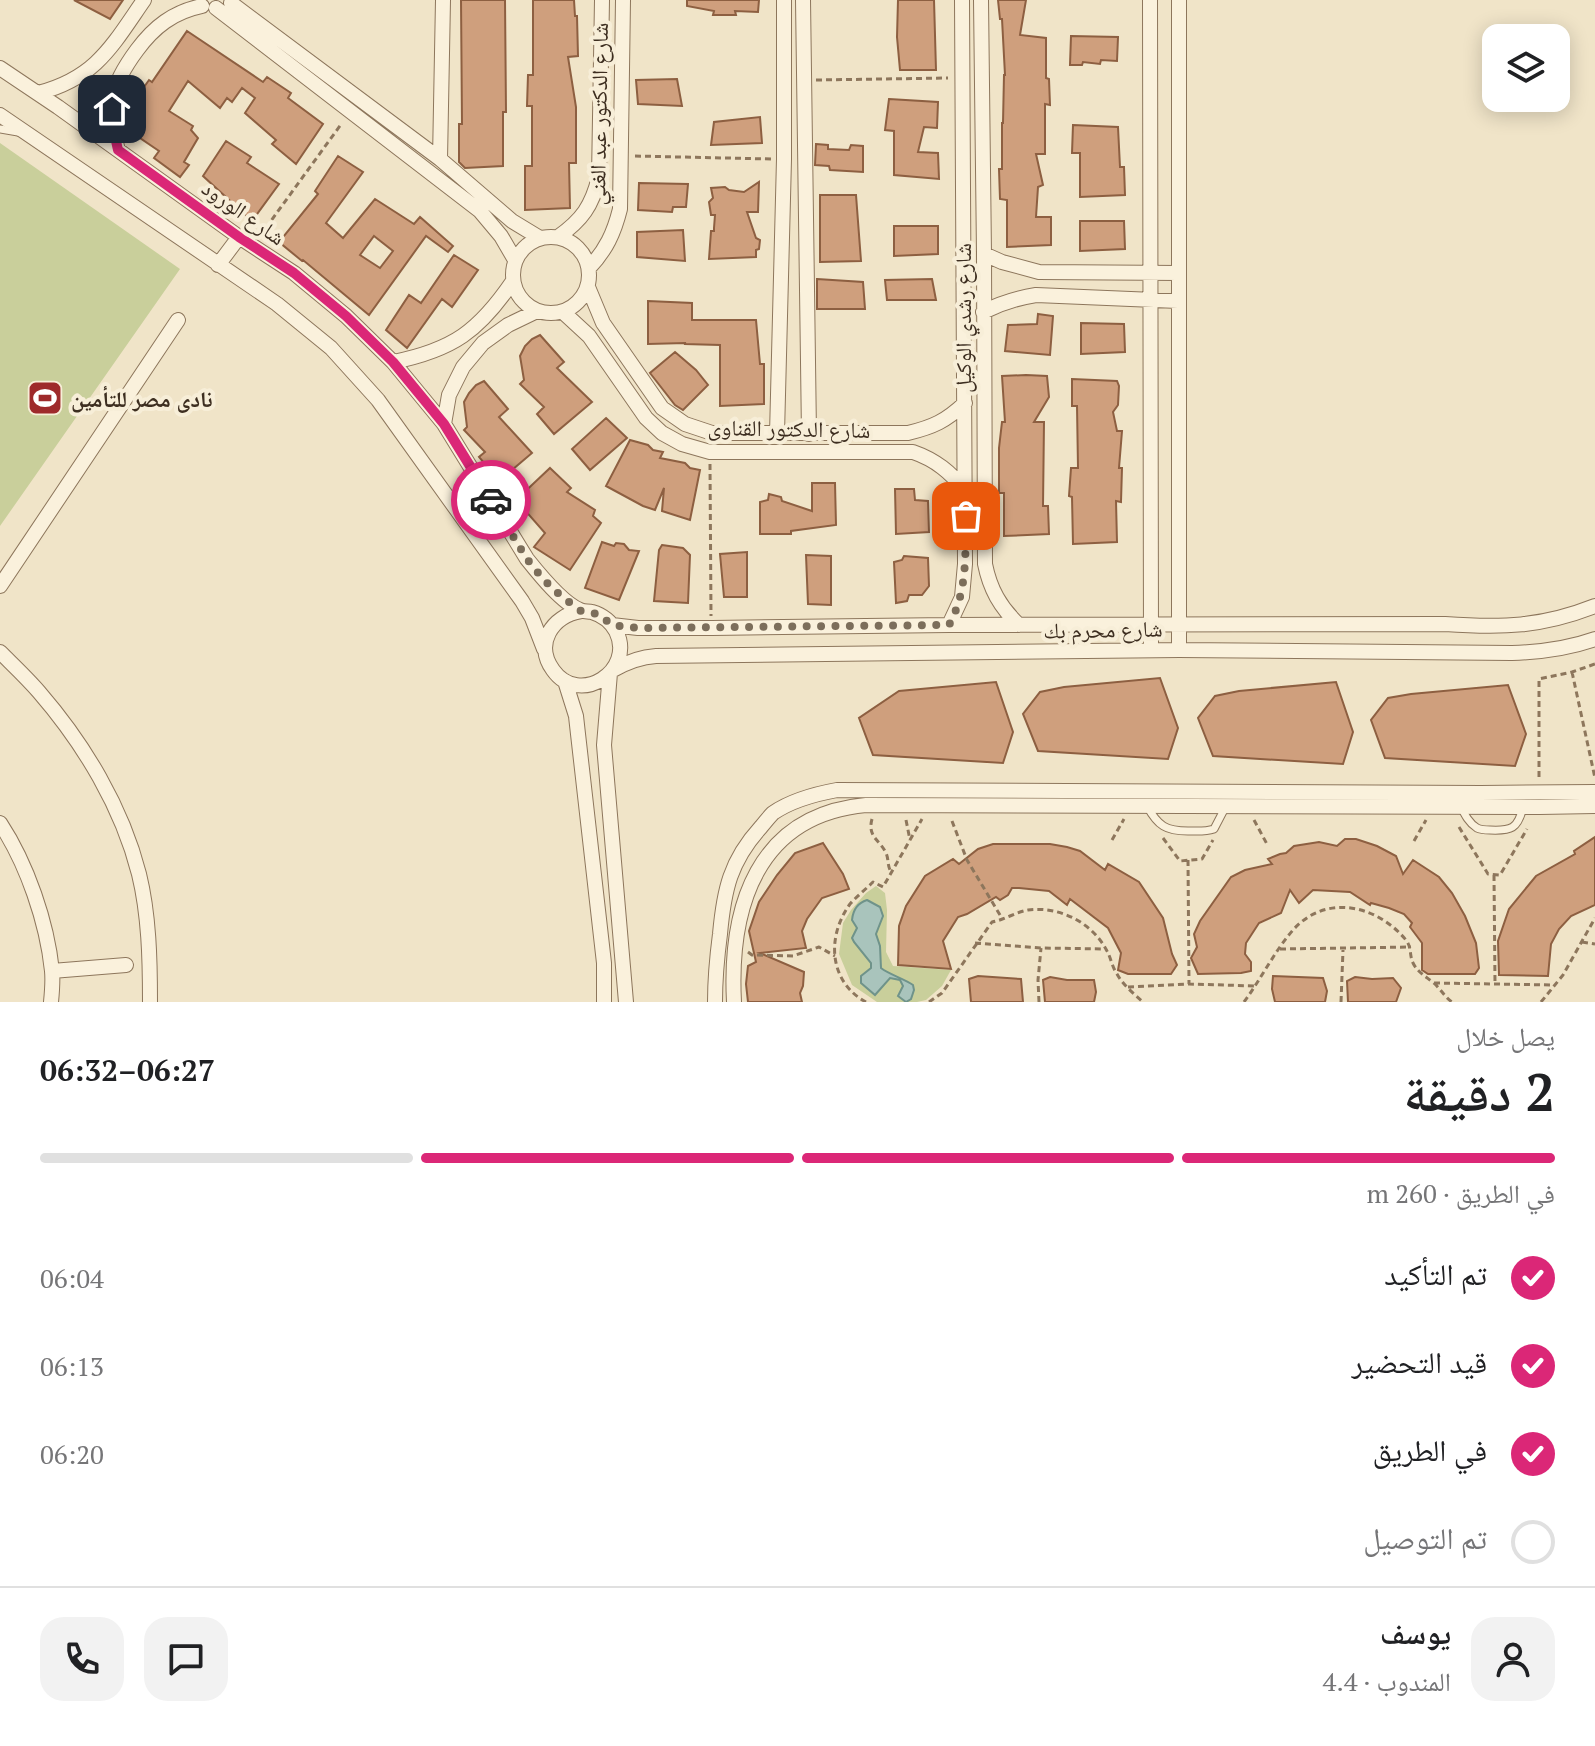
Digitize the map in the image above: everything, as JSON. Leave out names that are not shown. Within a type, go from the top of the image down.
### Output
[{"type":"street","points":[[38,93],[67,83],[93,67],[104,57],[144,0]]},
{"type":"street","points":[[440,159],[443,0]]},
{"type":"street","name":"شارع الدكتور عبد الغني","points":[[558,237],[574,226],[586,212],[595,195],[599,177],[602,0]]},
{"type":"street","name":"شارع الدكتور عبد الغني","points":[[589,268],[604,251],[615,231],[620,209],[623,0]]},
{"type":"street","points":[[777,434],[784,159],[784,0]]},
{"type":"street","points":[[803,0],[809,434]]},
{"type":"street","name":"شارع رشدي الوكيل","points":[[949,625],[962,597],[965,564],[962,0]]},
{"type":"street","name":"شارع رشدي الوكيل","points":[[981,0],[985,564],[996,599],[1019,625]]},
{"type":"street","points":[[1150,0],[1151,650]]},
{"type":"street","points":[[1179,0],[1179,650]]},
{"type":"street","points":[[118,150],[112,123],[113,96],[121,71],[148,35],[180,12],[233,1],[440,159],[512,221],[540,238]]},
{"type":"street","points":[[203,5],[480,211],[501,236],[515,260]]},
{"type":"street","name":"شارع الورود","points":[[0,68],[294,273],[336,307],[393,362],[444,424],[527,559],[543,579],[581,611]]},
{"type":"street","points":[[0,115],[277,304],[331,348],[378,400],[522,601],[536,626],[552,669],[565,681],[581,686],[597,683],[612,672]]},
{"type":"street","points":[[218,265],[239,237]]},
{"type":"street","points":[[558,237],[579,248],[586,257],[588,287],[574,307],[550,314],[525,304],[517,293],[513,281],[515,260],[531,242],[558,237]]},
{"type":"street","points":[[984,254],[1039,272],[1179,273]]},
{"type":"street","points":[[393,362],[448,345],[474,329],[495,307],[513,281]]},
{"type":"street","name":"شارع الدكتور القناوى","points":[[588,287],[603,323],[662,408],[685,424],[712,433],[908,433],[929,428],[949,418],[965,403]]},
{"type":"street","points":[[983,312],[1009,301],[1036,295],[1178,301]]},
{"type":"street","points":[[444,424],[449,395],[463,367],[483,343],[508,325],[537,311]]},
{"type":"street","name":"شارع الدكتور القناوى","points":[[563,312],[589,336],[646,418],[662,433],[682,444],[710,452],[913,452],[930,458],[950,472],[966,491]]},
{"type":"street","points":[[0,586],[178,320]]},
{"type":"street","points":[[755,434],[756,453]]},
{"type":"street","points":[[965,564],[985,564]]},
{"type":"street","name":"شارع محرم بك","points":[[612,625],[638,628],[1445,624],[1504,627],[1567,617],[1595,606]]},
{"type":"street","points":[[546,653],[551,628],[564,616],[581,611],[598,614],[612,625],[620,647],[612,672],[604,745],[626,1002]]},
{"type":"street","name":"شارع محرم بك","points":[[612,672],[626,662],[656,656],[1151,650],[1512,653],[1544,652],[1595,639]]},
{"type":"street","points":[[0,652],[38,691],[73,736],[105,787],[120,821],[139,873],[145,909],[150,1002]]},
{"type":"street","points":[[565,681],[577,725],[604,963],[604,1002]]},
{"type":"street","points":[[715,1002],[724,896],[737,860],[772,814],[814,794],[837,790],[1540,800],[1595,806]]},
{"type":"street","points":[[734,1002],[732,975],[740,918],[760,867],[772,848],[807,820],[845,807],[1523,807],[1540,800],[1595,792]]},
{"type":"street","points":[[772,814],[779,825],[790,832]]},
{"type":"street","points":[[0,823],[25,870],[40,912],[52,971],[51,1002]]},
{"type":"street","points":[[754,834],[772,848]]},
{"type":"street","points":[[52,971],[126,965]]},
{"type":"lane","points":[[0,129],[27,134]]},
{"type":"lane","points":[[1147,806],[1158,822],[1173,831],[1214,829],[1226,806]]},
{"type":"lane","points":[[1447,807],[1479,829],[1506,831],[1514,827],[1523,807]]},
{"type":"path","points":[[804,80],[963,78]]},
{"type":"path","points":[[253,246],[350,112]]},
{"type":"path","points":[[621,156],[784,159]]},
{"type":"path","points":[[710,452],[712,628]]},
{"type":"path","points":[[1414,841],[1447,807],[1488,874],[1500,875],[1540,800],[1539,679],[1595,664]]},
{"type":"path","points":[[1572,672],[1595,778]]},
{"type":"path","points":[[891,872],[885,849],[875,841],[870,826],[874,813],[890,806],[903,812],[910,840]]},
{"type":"path","points":[[866,1002],[852,994],[841,977],[835,956],[835,936],[850,904],[873,882],[883,887],[910,840],[938,806],[1003,920]]},
{"type":"path","points":[[1112,840],[1131,806]]},
{"type":"path","points":[[1247,807],[1268,846]]},
{"type":"path","points":[[1188,860],[1189,984]]},
{"type":"path","points":[[1494,875],[1495,983]]},
{"type":"path","points":[[1244,1002],[1294,928],[1334,907],[1356,908],[1378,916],[1397,929],[1411,947],[1413,963],[1452,1002]]},
{"type":"path","points":[[929,1002],[942,993],[992,922],[1024,910],[1052,909],[1073,917],[1091,929],[1106,949],[1117,975],[1143,1002]]},
{"type":"path","points":[[1541,1002],[1563,975],[1595,918]]},
{"type":"path","points":[[1582,942],[1595,944]]},
{"type":"path","points":[[975,943],[1106,949]]},
{"type":"path","points":[[736,944],[752,955],[793,956],[819,947],[835,956]]},
{"type":"path","points":[[1280,949],[1411,947]]},
{"type":"path","points":[[1039,1002],[1041,948]]},
{"type":"path","points":[[1341,1002],[1343,948]]},
{"type":"path","points":[[1434,983],[1555,985]]},
{"type":"path","points":[[1127,987],[1189,984],[1256,986]]},
{"type":"green space","name":"نادى مصر للتأمين","points":[[0,143],[180,269],[0,526]]},
{"type":"green space","points":[[876,886],[885,893],[886,952],[893,966],[951,970],[942,986],[926,1000],[877,1002],[852,985],[839,954],[843,923],[866,893]]},
{"type":"water","points":[[867,900],[880,907],[883,916],[876,934],[881,968],[913,985],[911,999],[906,1002],[898,996],[903,986],[900,980],[890,978],[875,995],[861,983],[861,976],[871,968],[871,963],[852,938],[857,928],[852,920],[856,907]]},
{"type":"building","points":[[74,0],[123,0],[110,19]]},
{"type":"building","points":[[461,0],[505,0],[503,166],[465,168],[459,162],[459,124],[462,124]]},
{"type":"building","points":[[533,0],[574,0],[577,16],[578,56],[568,57],[576,107],[576,163],[569,163],[570,208],[525,210],[525,166],[532,166],[532,106],[527,106],[528,75],[533,75]]},
{"type":"building","points":[[687,0],[759,0],[758,12],[735,11],[736,15],[713,15],[714,11],[687,6]]},
{"type":"building","points":[[898,0],[934,0],[936,70],[900,70]]},
{"type":"building","points":[[998,0],[1026,0],[1020,35],[1046,38],[1050,105],[1045,104],[1045,154],[1036,154],[1043,185],[1038,187],[1036,217],[1051,217],[1051,245],[1007,247],[1007,200],[1000,199],[1005,75]]},
{"type":"building","points":[[187,31],[263,82],[267,77],[291,93],[288,98],[323,124],[296,164],[272,144],[276,140],[245,113],[255,98],[242,88],[232,102],[227,98],[220,108],[188,81],[169,111],[193,126],[191,130],[198,138],[184,162],[189,165],[180,177],[154,158],[159,151],[137,133],[140,127],[130,117],[136,108],[132,104],[149,80],[152,82]]},
{"type":"building","points":[[1071,36],[1118,37],[1117,61],[1070,65]]},
{"type":"building","points":[[677,79],[682,106],[638,104],[636,80]]},
{"type":"building","points":[[889,99],[938,102],[937,128],[924,127],[918,152],[938,153],[939,179],[894,175],[894,131],[885,130]]},
{"type":"building","points":[[760,117],[762,143],[711,145],[714,122]]},
{"type":"building","points":[[1073,125],[1118,127],[1125,195],[1080,197],[1080,153],[1072,153]]},
{"type":"building","points":[[226,141],[251,157],[247,163],[279,184],[252,221],[203,176]]},
{"type":"building","points":[[816,144],[828,145],[828,149],[849,150],[851,145],[863,146],[863,172],[830,170],[829,166],[815,165]]},
{"type":"building","points":[[338,156],[363,172],[326,223],[343,238],[375,199],[414,224],[420,217],[453,246],[448,252],[426,236],[369,315],[279,242],[318,194],[315,191]],"holes":[[[374,236],[393,251],[380,268],[360,255]]]},
{"type":"building","points":[[759,182],[758,212],[747,212],[756,238],[760,240],[756,257],[709,259],[715,215],[711,215],[709,202],[713,198],[711,188],[725,187],[744,192]]},
{"type":"building","points":[[639,183],[688,184],[686,207],[673,207],[672,212],[638,210]]},
{"type":"building","points":[[820,195],[856,195],[861,261],[820,262]]},
{"type":"building","points":[[1080,221],[1124,221],[1125,249],[1080,251]]},
{"type":"building","points":[[894,226],[938,226],[938,254],[894,256]]},
{"type":"building","points":[[683,230],[685,261],[637,257],[637,232]]},
{"type":"building","points":[[454,255],[478,270],[452,307],[442,299],[407,348],[386,330],[409,295],[421,303]]},
{"type":"building","points":[[817,279],[863,282],[865,309],[817,309]]},
{"type":"building","points":[[932,279],[936,300],[887,300],[885,280]]},
{"type":"building","points":[[648,301],[692,303],[692,320],[756,320],[760,364],[764,364],[764,404],[720,406],[720,345],[648,344]]},
{"type":"building","points":[[1038,314],[1053,316],[1050,355],[1005,351],[1008,325],[1037,324]]},
{"type":"building","points":[[1081,323],[1124,324],[1125,352],[1081,354]]},
{"type":"building","points":[[540,335],[564,362],[557,368],[592,402],[554,434],[537,414],[544,407],[520,384],[524,380],[520,356],[525,346]]},
{"type":"building","points":[[675,352],[708,385],[683,410],[675,405],[650,373]]},
{"type":"building","points":[[1002,376],[1047,376],[1049,397],[1034,422],[1044,422],[1043,506],[1048,506],[1049,534],[1004,536],[1004,493],[999,493],[999,448],[1002,422],[1005,422]]},
{"type":"building","points":[[1072,379],[1117,381],[1119,386],[1118,405],[1113,412],[1117,431],[1122,431],[1119,468],[1122,468],[1121,502],[1116,501],[1117,542],[1073,544],[1072,497],[1069,496],[1071,468],[1078,468],[1077,406],[1072,406]]},
{"type":"building","points":[[484,381],[508,409],[499,417],[532,453],[499,481],[479,457],[485,452],[464,430],[467,427],[464,402],[476,385]]},
{"type":"building","points":[[606,418],[627,438],[590,470],[572,449]]},
{"type":"building","points":[[630,440],[663,452],[660,458],[700,470],[690,520],[662,511],[664,488],[655,510],[606,486]]},
{"type":"building","points":[[550,468],[571,488],[567,492],[595,510],[593,516],[601,523],[570,570],[534,547],[545,533],[516,500]]},
{"type":"building","points":[[812,483],[835,483],[836,525],[791,531],[791,534],[760,534],[760,502],[768,500],[769,494],[812,511]]},
{"type":"building","points":[[895,489],[914,489],[915,500],[928,501],[929,532],[896,534]]},
{"type":"building","points":[[602,542],[614,546],[616,543],[624,544],[629,550],[639,551],[619,600],[585,588]]},
{"type":"building","points":[[662,545],[683,548],[690,555],[688,603],[654,601]]},
{"type":"building","points":[[747,552],[747,597],[724,597],[720,554]]},
{"type":"building","points":[[806,555],[831,556],[831,605],[808,604]]},
{"type":"building","points":[[904,556],[928,558],[929,586],[922,595],[909,595],[907,601],[896,603],[894,562],[902,560]]},
{"type":"building","points":[[1160,678],[1178,728],[1168,759],[1038,751],[1023,714],[1040,692]]},
{"type":"building","points":[[996,682],[1013,732],[1003,763],[873,755],[859,718],[899,691]]},
{"type":"building","points":[[1336,682],[1353,732],[1343,764],[1213,756],[1198,718],[1215,696]]},
{"type":"building","points":[[1508,685],[1526,734],[1515,766],[1385,758],[1371,720],[1388,698]]},
{"type":"building","points":[[1595,837],[1595,905],[1571,916],[1559,929],[1551,944],[1548,976],[1499,975],[1498,941],[1509,909],[1536,876],[1575,854],[1574,851]]},
{"type":"building","points":[[1345,839],[1377,846],[1396,856],[1403,874],[1413,860],[1439,877],[1465,916],[1476,943],[1479,968],[1475,974],[1428,974],[1422,970],[1422,943],[1404,914],[1370,905],[1350,892],[1313,890],[1299,903],[1290,890],[1281,913],[1259,923],[1246,943],[1245,954],[1251,962],[1251,971],[1198,974],[1191,958],[1197,947],[1194,934],[1231,877],[1245,870],[1272,864],[1268,859],[1286,853],[1294,846],[1319,842],[1337,846]]},
{"type":"building","points":[[823,843],[849,889],[822,898],[802,931],[806,948],[760,953],[804,972],[800,993],[802,1002],[748,1002],[748,966],[756,962],[749,931],[759,902],[795,853]]},
{"type":"building","points":[[993,844],[1067,847],[1080,851],[1105,870],[1108,864],[1139,882],[1163,918],[1177,965],[1171,974],[1128,974],[1118,970],[1121,953],[1108,928],[1070,899],[1067,905],[1049,891],[1019,888],[1012,888],[1000,900],[996,897],[958,917],[943,941],[951,969],[898,965],[899,926],[906,906],[925,876],[953,859],[959,864],[978,849]]},
{"type":"building","points":[[978,976],[1021,979],[1023,1002],[971,1002],[969,979]]},
{"type":"building","points":[[1273,976],[1323,978],[1327,991],[1325,1002],[1275,1002]]},
{"type":"building","points":[[1050,977],[1094,980],[1094,1002],[1045,1002],[1043,980]]},
{"type":"building","points":[[1355,977],[1393,978],[1401,988],[1396,1002],[1348,1002],[1347,981]]},
{"type":"way so far","points":[[491,500],[527,559],[561,596],[581,611],[598,614],[612,625],[638,628],[949,625],[962,597],[966,516]]},
{"type":"place","name":"نادى مصر للتأمين","points":[[45,398]]},
{"type":"route","points":[[112,109],[118,150],[294,273],[346,316],[393,362],[444,424],[491,500]]}]
